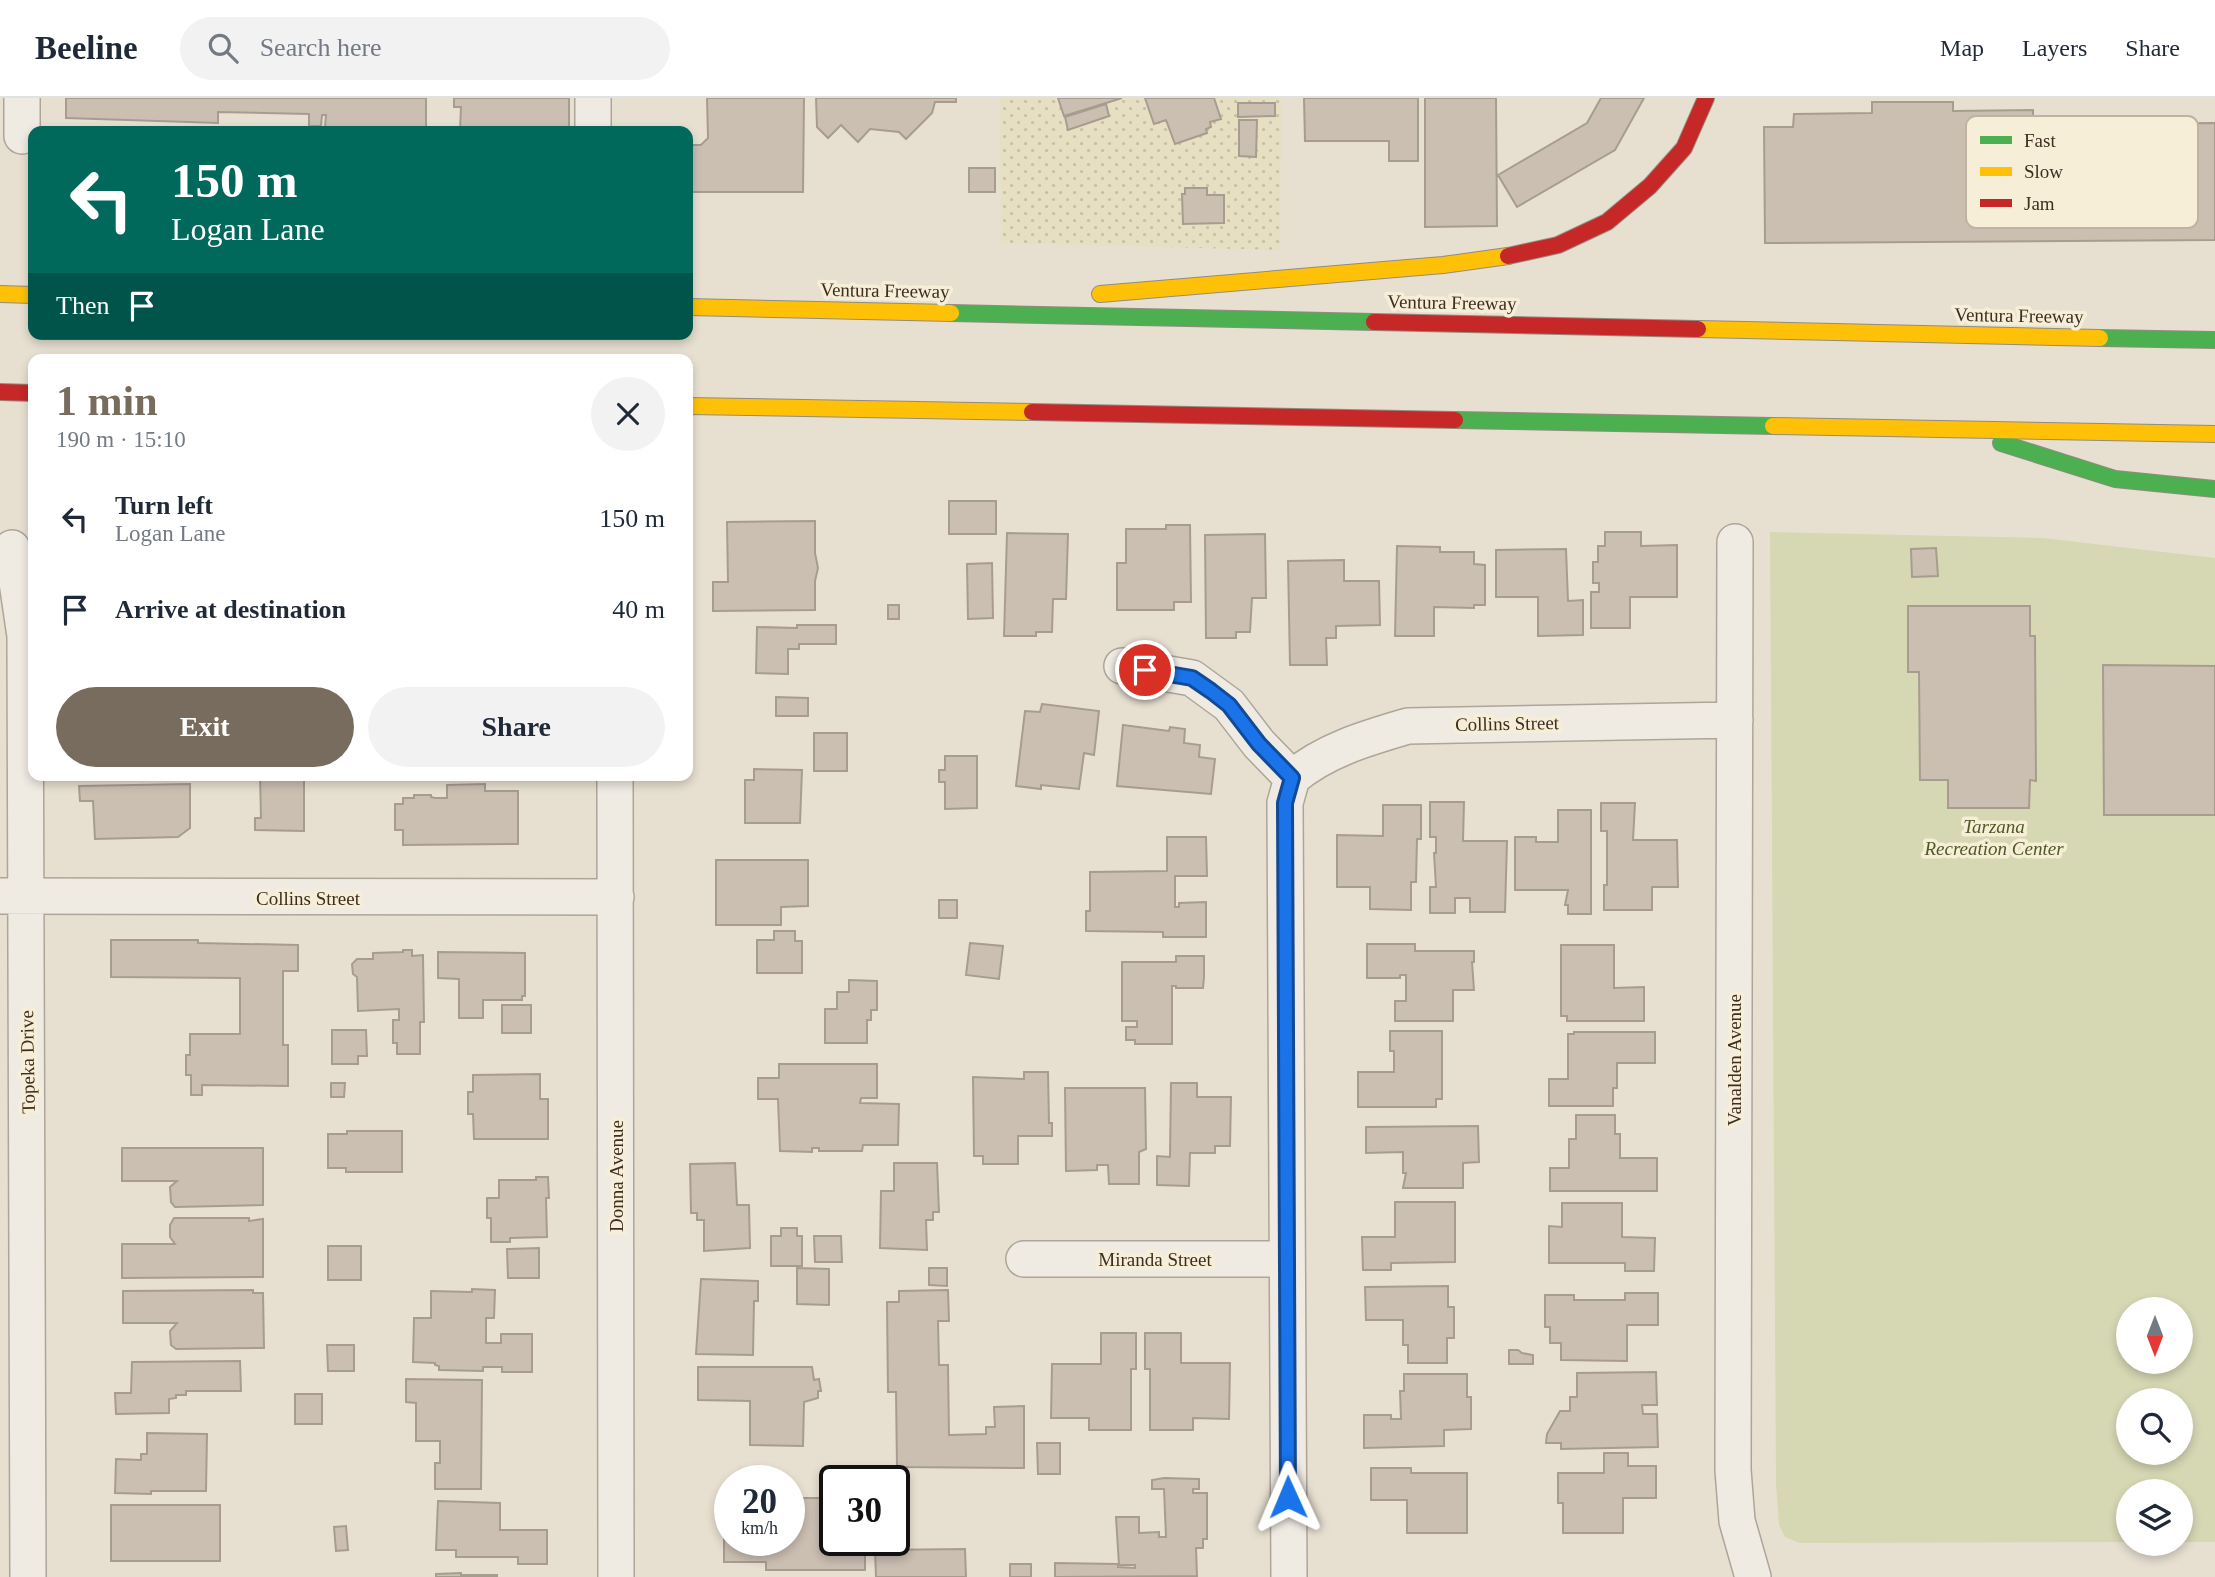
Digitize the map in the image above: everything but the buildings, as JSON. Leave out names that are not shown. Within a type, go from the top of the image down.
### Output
[{"type":"highway","points":[[1088,295],[1443,265],[1511,256],[1558,245],[1607,222],[1650,186],[1684,148],[1706,98]]},
{"type":"highway","points":[[0,294],[28,295]]},
{"type":"highway","points":[[897,312],[1047,299]]},
{"type":"highway","name":"Ventura Freeway","points":[[693,307],[2215,340]]},
{"type":"highway","points":[[0,393],[28,393]]},
{"type":"highway","points":[[693,406],[2215,434]]},
{"type":"highway","points":[[1959,430],[2115,479],[2215,489]]},
{"type":"street","points":[[22,98],[22,136]]},
{"type":"street","points":[[593,98],[593,126]]},
{"type":"street","name":"Vanalden Avenue","points":[[1735,542],[1733,1470],[1737,1521],[1753,1577]]},
{"type":"street","name":"Topeka Drive","points":[[12,548],[24,636],[12,895],[28,1126],[28,1577]]},
{"type":"street","points":[[1122,666],[1192,678],[1229,705],[1259,744],[1292,778],[1285,803],[1289,1577]]},
{"type":"street","name":"Collins Street","points":[[1292,778],[1311,762],[1367,738],[1408,726],[1735,720]]},
{"type":"street","name":"Donna Avenue","points":[[615,781],[616,1577]]},
{"type":"street","name":"Collins Street","points":[[12,895],[617,897]]},
{"type":"street","name":"Miranda Street","points":[[1024,1259],[1286,1259]]},
{"type":"shaded area","points":[[1000,98],[1281,98],[1280,250],[1001,243]]},
{"type":"green space","name":"Tarzana Recreation Center","points":[[1770,532],[2043,538],[2215,558],[2215,1542],[2193,1542],[2193,1479],[2116,1479],[2116,1542],[1800,1543],[1785,1537],[1779,1525],[1776,1483]]},
{"type":"traffic: fast","points":[[951,313],[1374,322]]},
{"type":"traffic: fast","points":[[2100,338],[2215,340]]},
{"type":"traffic: fast","points":[[1455,420],[1773,426]]},
{"type":"traffic: fast","points":[[2001,443],[2115,479],[2215,489]]},
{"type":"traffic: slow","points":[[1100,294],[1443,265],[1508,256]]},
{"type":"traffic: slow","points":[[0,294],[28,295]]},
{"type":"traffic: slow","points":[[693,307],[951,313]]},
{"type":"traffic: slow","points":[[1698,329],[2100,338]]},
{"type":"traffic: slow","points":[[693,406],[1032,412]]},
{"type":"traffic: slow","points":[[1773,426],[2215,434]]},
{"type":"traffic: jam","points":[[1508,256],[1558,245],[1607,222],[1650,186],[1684,148],[1706,98]]},
{"type":"traffic: jam","points":[[1374,322],[1698,329]]},
{"type":"traffic: jam","points":[[0,392],[28,393]]},
{"type":"traffic: jam","points":[[1032,412],[1455,420]]},
{"type":"route","points":[[1145,670],[1192,678],[1211,691],[1229,705],[1259,744],[1292,778],[1285,803],[1288,1497]]}]
